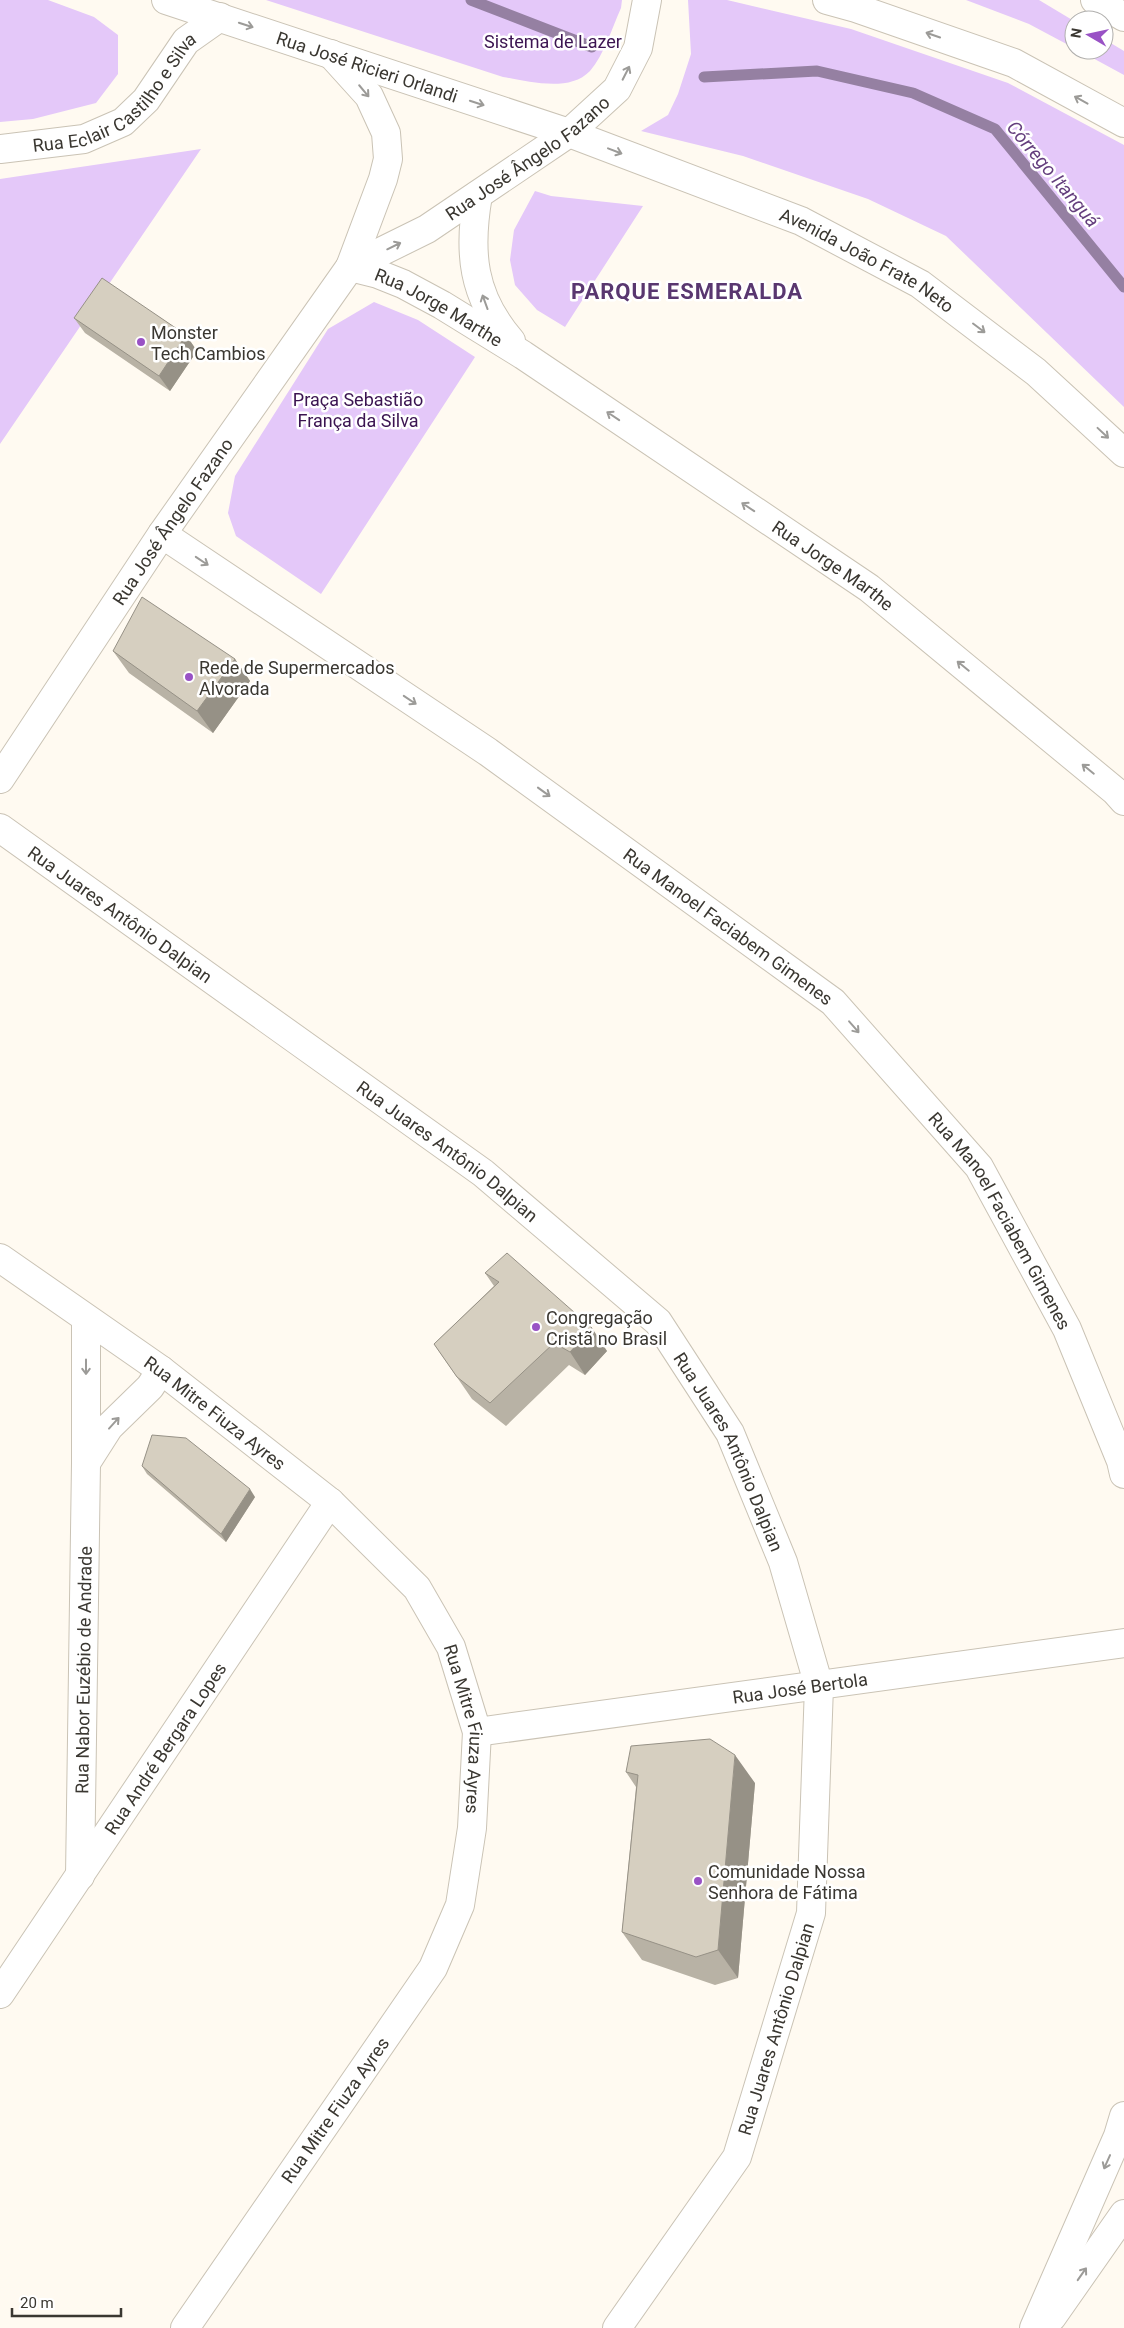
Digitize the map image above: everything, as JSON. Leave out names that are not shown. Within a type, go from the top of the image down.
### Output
[{"type":"street","name":"Rua José Ricieri Orlandi","points":[[166,0],[569,133]]},
{"type":"street","name":"Rua José Ângelo Fazano","points":[[350,267],[427,229],[569,133],[617,89],[638,48],[647,0]]},
{"type":"street","points":[[828,0],[1014,63],[1124,123]]},
{"type":"street","points":[[1095,0],[1124,17]]},
{"type":"street","name":"Rua Eclair Castilho e Silva","points":[[0,149],[84,140],[123,122],[146,100],[186,41],[220,17]]},
{"type":"street","name":"Rua José Ângelo Fazano","points":[[0,779],[162,534],[350,267],[383,179],[388,159],[386,133],[369,96],[332,54]]},
{"type":"street","name":"Avenida João Frate Neto","points":[[569,133],[801,221],[920,284],[1036,372],[1124,453]]},
{"type":"street","name":"Rua Jorge Marthe","points":[[478,195],[472,226],[476,275],[487,309],[498,326],[523,355]]},
{"type":"street","name":"Rua Jorge Marthe","points":[[350,267],[378,274],[403,284],[442,305],[523,355],[868,588],[1115,791],[1124,802]]},
{"type":"street","name":"Rua Manoel Faciabem Gimenes","points":[[162,534],[488,752],[833,1002],[979,1168],[1067,1329],[1121,1461],[1124,1474]]},
{"type":"street","name":"Rua Juares Antônio Dalpian","points":[[0,828],[483,1173],[658,1322],[730,1433],[783,1562],[819,1686],[811,1913],[737,2157],[617,2328]]},
{"type":"street","name":"Rua Mitre Fiuza Ayres","points":[[0,1258],[162,1370],[330,1502],[417,1588],[451,1647],[477,1732],[472,1828],[460,1905],[433,1968],[185,2328]]},
{"type":"street","name":"Rua Nabor Euzébio de Andrade","points":[[80,1876],[86,1463],[86,1318]]},
{"type":"street","points":[[86,1463],[109,1427],[150,1387],[162,1370]]},
{"type":"street","name":"Rua André Bergara Lopes","points":[[0,1994],[330,1502]]},
{"type":"street","name":"Rua José Bertola","points":[[477,1732],[1124,1643]]},
{"type":"street","points":[[1034,2328],[1118,2136],[1124,2116]]},
{"type":"street","points":[[1044,2328],[1124,2214]]},
{"type":"green space","points":[[0,0],[48,0],[94,17],[118,35],[118,74],[96,103],[33,119],[0,122]]},
{"type":"green space","name":"Sistema de Lazer","points":[[266,0],[622,0],[621,8],[607,41],[590,71],[581,78],[571,82],[548,84],[503,77]]},
{"type":"green space","points":[[688,0],[727,0],[851,29],[1008,83],[1124,145],[1124,407],[946,236],[868,199],[743,156],[641,131],[668,115],[678,94],[691,54]]},
{"type":"green space","points":[[966,0],[1039,0],[1064,15],[1064,43],[1029,24]]},
{"type":"green space","points":[[1114,45],[1124,51],[1124,75],[1096,60],[1114,60]]},
{"type":"green space","points":[[201,149],[0,444],[0,179]]},
{"type":"green space","points":[[535,191],[551,196],[643,206],[565,327],[537,310],[515,285],[510,260],[514,230]]},
{"type":"green space","name":"Praça Sebastião França da Silva","points":[[374,302],[418,320],[475,357],[321,594],[236,536],[228,513],[235,476],[328,329]]},
{"type":"building","name":"Monster Tech Cambios","points":[[102,278],[186,335],[159,376],[74,318]]},
{"type":"building","name":"Rede de Supermercados Alvorada","points":[[142,597],[235,659],[197,711],[113,651]]},
{"type":"building","name":"Congregação Cristã no Brasil","points":[[507,1253],[592,1328],[570,1352],[554,1343],[490,1403],[457,1377],[434,1344],[499,1282],[485,1273]]},
{"type":"building","points":[[152,1435],[186,1438],[250,1489],[221,1534],[142,1466]]},
{"type":"building","name":"Comunidade Nossa Senhora de Fátima","points":[[710,1739],[735,1755],[718,1950],[696,1957],[622,1932],[638,1775],[626,1772],[631,1746]]},
{"type":"waterway","name":"Córrego Itanguá","points":[[471,0],[592,47]]},
{"type":"waterway","name":"Córrego Itanguá","points":[[704,77],[817,71],[913,93],[995,129],[1124,287]]},
{"type":"place","name":"Monster Tech Cambios","points":[[141,342]]},
{"type":"place","name":"Rede de Supermercados Alvorada","points":[[189,677]]},
{"type":"place","name":"Congregação Cristã no Brasil","points":[[536,1327]]},
{"type":"place","name":"Comunidade Nossa Senhora de Fátima","points":[[698,1881]]},
{"type":"district","name":"PARQUE ESMERALDA","points":[[687,291]]}]
